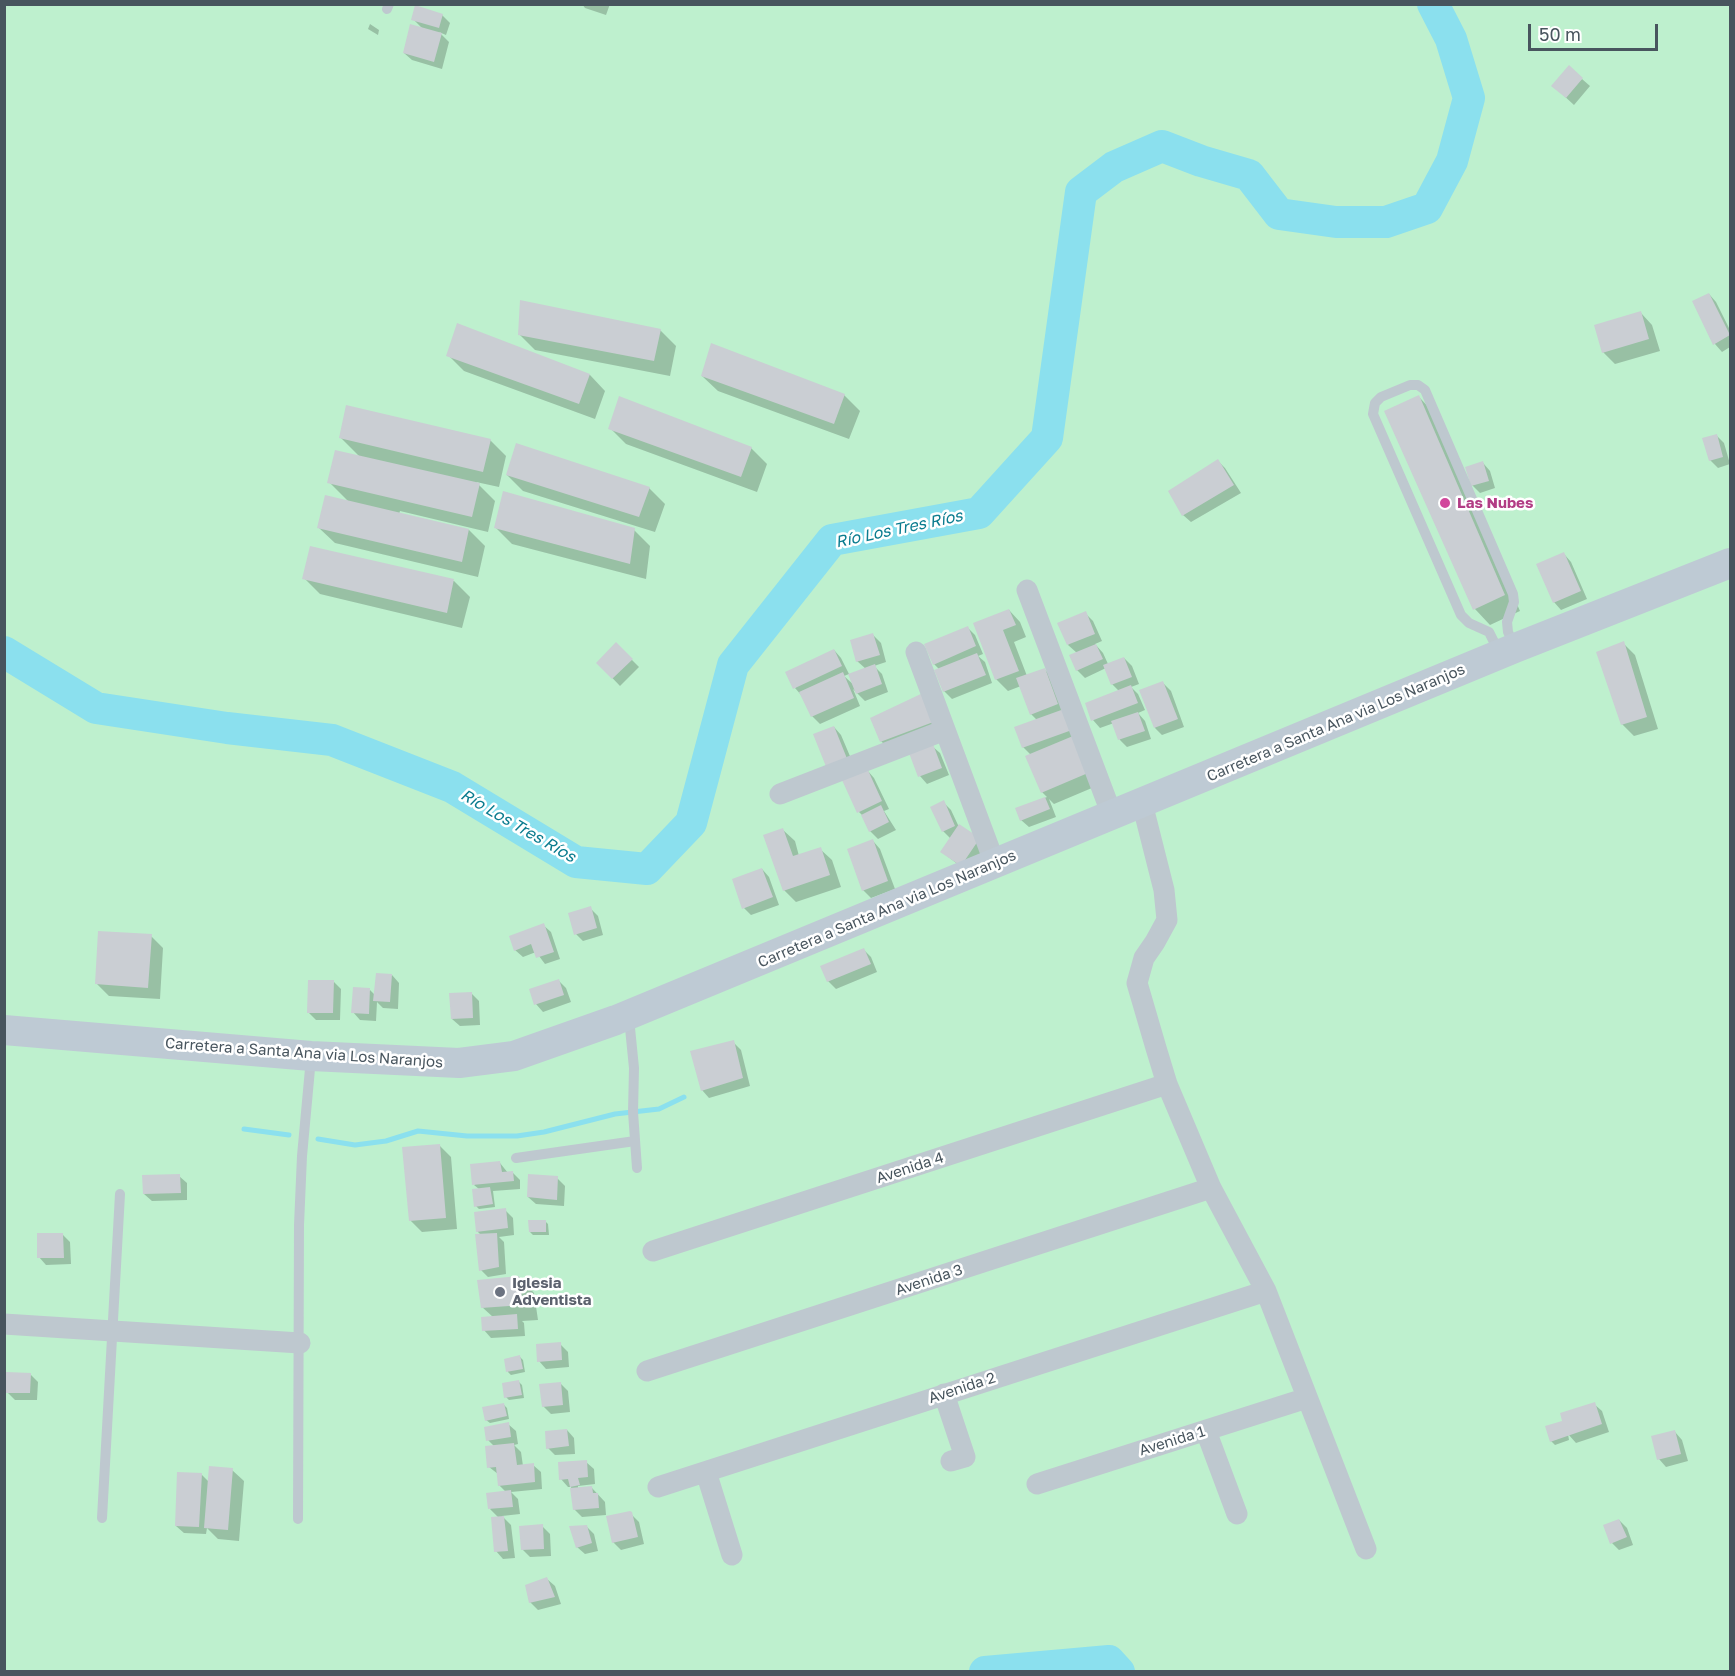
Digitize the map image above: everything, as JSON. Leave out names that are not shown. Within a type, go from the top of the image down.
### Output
[{"type":"main road","name":"Carretera a Santa Ana via Los Naranjos","points":[[4,1030],[311,1056],[459,1063],[514,1056],[549,1046],[628,1015],[1508,651],[1731,563]]},
{"type":"street","points":[[1027,590],[1112,815]]},
{"type":"street","points":[[916,652],[995,864]]},
{"type":"street","points":[[780,794],[945,730]]},
{"type":"street","points":[[1142,803],[1164,891],[1167,920],[1144,958],[1137,983],[1167,1084],[1210,1188],[1266,1291],[1366,1549]]},
{"type":"street","name":"Avenida 4","points":[[653,1251],[1167,1084]]},
{"type":"street","name":"Avenida 3","points":[[646,1371],[1210,1188]]},
{"type":"street","name":"Avenida 2","points":[[658,1487],[1266,1291]]},
{"type":"street","points":[[4,1324],[300,1344]]},
{"type":"street","points":[[944,1394],[958,1459]]},
{"type":"street","name":"Avenida 1","points":[[1047,1475],[1206,1431],[1307,1398]]},
{"type":"street","points":[[1206,1431],[1228,1503]]},
{"type":"street","points":[[706,1472],[732,1555]]},
{"type":"lane","points":[[1410,385],[1418,385],[1425,390],[1514,594],[1512,612],[1506,622],[1508,651],[1488,632],[1469,623],[1461,615],[1373,414],[1375,404],[1381,397],[1410,385]]},
{"type":"lane","points":[[628,1015],[634,1068],[637,1168]]},
{"type":"lane","points":[[298,1519],[300,1344],[298,1225],[311,1056]]},
{"type":"lane","points":[[516,1158],[635,1140]]},
{"type":"lane","points":[[102,1518],[120,1194]]},
{"type":"green space","points":[[5,5],[1730,5],[1730,1671],[5,1671]]},
{"type":"building","points":[[415,5],[443,14],[439,28],[411,20]]},
{"type":"building","points":[[410,24],[442,33],[434,62],[403,53]]},
{"type":"building","points":[[1569,65],[1583,78],[1566,98],[1551,86]]},
{"type":"building","points":[[1709,293],[1730,335],[1713,345],[1692,301]]},
{"type":"building","points":[[520,300],[661,329],[654,361],[518,335]]},
{"type":"building","points":[[1641,311],[1649,339],[1602,353],[1594,325]]},
{"type":"building","points":[[457,323],[590,374],[579,404],[446,356]]},
{"type":"building","points":[[711,343],[845,394],[834,424],[701,376]]},
{"type":"building","name":"Las Nubes","points":[[1419,395],[1505,595],[1473,610],[1384,411]]},
{"type":"building","points":[[619,396],[752,447],[741,477],[608,429]]},
{"type":"building","points":[[346,405],[491,439],[483,472],[339,438]]},
{"type":"building","points":[[1717,434],[1723,457],[1709,461],[1702,438]]},
{"type":"building","points":[[516,443],[650,487],[639,517],[506,475]]},
{"type":"building","points":[[335,450],[480,483],[472,517],[327,483]]},
{"type":"building","points":[[1218,459],[1234,485],[1182,516],[1168,491]]},
{"type":"building","points":[[1483,461],[1489,481],[1471,486],[1465,467]]},
{"type":"building","points":[[503,491],[635,528],[630,564],[494,528]]},
{"type":"building","points":[[325,495],[469,529],[462,562],[317,528]]},
{"type":"building","points":[[310,546],[454,579],[447,613],[302,579]]},
{"type":"building","points":[[1564,552],[1581,591],[1553,603],[1536,564]]},
{"type":"building","points":[[1009,609],[1016,625],[1003,630],[1019,671],[995,680],[973,623]]},
{"type":"building","points":[[1086,611],[1095,634],[1067,645],[1057,623]]},
{"type":"building","points":[[968,626],[976,646],[933,665],[924,644]]},
{"type":"building","points":[[873,633],[880,655],[856,662],[850,640]]},
{"type":"building","points":[[1624,641],[1647,717],[1621,725],[1596,652]]},
{"type":"building","points":[[616,642],[633,659],[612,679],[596,663]]},
{"type":"building","points":[[1096,644],[1103,659],[1076,671],[1069,655]]},
{"type":"building","points":[[834,649],[842,666],[793,689],[785,672]]},
{"type":"building","points":[[977,653],[986,675],[943,692],[934,670]]},
{"type":"building","points":[[1124,657],[1132,677],[1111,685],[1103,665]]},
{"type":"building","points":[[875,664],[882,684],[856,694],[848,674]]},
{"type":"building","points":[[1045,668],[1058,704],[1030,715],[1016,678]]},
{"type":"building","points":[[843,672],[854,698],[811,717],[799,692]]},
{"type":"building","points":[[1163,681],[1178,719],[1154,728],[1139,690]]},
{"type":"building","points":[[1131,685],[1138,703],[1091,721],[1085,703]]},
{"type":"building","points":[[925,692],[936,721],[880,742],[870,718]]},
{"type":"building","points":[[1064,709],[1072,730],[1022,748],[1014,727]]},
{"type":"building","points":[[1138,712],[1145,731],[1118,740],[1111,721]]},
{"type":"building","points":[[834,726],[848,761],[827,769],[813,734]]},
{"type":"building","points":[[1073,736],[1088,773],[1041,793],[1025,756]]},
{"type":"building","points":[[933,744],[942,768],[918,777],[909,753]]},
{"type":"building","points":[[867,768],[882,801],[857,813],[842,780]]},
{"type":"building","points":[[1045,797],[1050,809],[1020,821],[1015,808]]},
{"type":"building","points":[[944,800],[955,826],[942,832],[930,807]]},
{"type":"building","points":[[881,805],[889,822],[869,832],[861,815]]},
{"type":"building","points":[[959,824],[980,838],[961,866],[940,852]]},
{"type":"building","points":[[783,828],[793,856],[821,847],[830,875],[783,891],[763,835]]},
{"type":"building","points":[[873,839],[888,881],[862,891],[847,849]]},
{"type":"building","points":[[762,868],[773,897],[742,909],[732,879]]},
{"type":"building","points":[[591,906],[597,928],[574,935],[568,913]]},
{"type":"building","points":[[544,923],[554,952],[536,958],[531,944],[514,951],[509,936]]},
{"type":"building","points":[[98,931],[152,934],[148,988],[95,984]]},
{"type":"building","points":[[864,948],[871,964],[827,982],[820,966]]},
{"type":"building","points":[[376,973],[392,974],[390,1002],[373,1001]]},
{"type":"building","points":[[559,979],[564,995],[534,1005],[529,989]]},
{"type":"building","points":[[308,980],[334,980],[333,1013],[307,1013]]},
{"type":"building","points":[[353,987],[370,988],[369,1014],[351,1013]]},
{"type":"building","points":[[472,992],[473,1018],[451,1019],[449,993]]},
{"type":"building","points":[[734,1040],[743,1078],[701,1091],[690,1051]]},
{"type":"building","points":[[440,1144],[446,1218],[409,1221],[402,1147]]},
{"type":"building","points":[[500,1161],[502,1172],[513,1171],[514,1181],[472,1185],[470,1164]]},
{"type":"building","points":[[180,1174],[181,1193],[143,1194],[142,1175]]},
{"type":"building","points":[[528,1174],[558,1176],[557,1200],[527,1197]]},
{"type":"building","points":[[490,1187],[493,1204],[474,1207],[472,1189]]},
{"type":"building","points":[[506,1208],[508,1228],[476,1232],[474,1212]]},
{"type":"building","points":[[528,1220],[546,1220],[546,1232],[529,1232]]},
{"type":"building","points":[[37,1233],[63,1233],[64,1258],[37,1258]]},
{"type":"building","points":[[497,1233],[499,1267],[479,1271],[475,1234]]},
{"type":"building","name":"Iglesia Adventista","points":[[519,1276],[523,1305],[481,1308],[477,1280]]},
{"type":"building","points":[[517,1314],[518,1329],[482,1331],[481,1317]]},
{"type":"building","points":[[561,1342],[562,1360],[537,1362],[536,1344]]},
{"type":"building","points":[[520,1355],[523,1369],[506,1372],[504,1359]]},
{"type":"building","points":[[6,1372],[31,1373],[30,1393],[6,1393]]},
{"type":"building","points":[[519,1380],[522,1395],[504,1398],[502,1383]]},
{"type":"building","points":[[561,1382],[563,1405],[542,1407],[539,1384]]},
{"type":"building","points":[[1595,1402],[1602,1424],[1550,1442],[1545,1426],[1562,1421],[1560,1413]]},
{"type":"building","points":[[504,1403],[507,1416],[485,1421],[482,1407]]},
{"type":"building","points":[[509,1422],[511,1437],[486,1441],[484,1427]]},
{"type":"building","points":[[567,1429],[569,1446],[546,1449],[545,1431]]},
{"type":"building","points":[[1675,1430],[1681,1454],[1657,1460],[1651,1436]]},
{"type":"building","points":[[514,1443],[517,1465],[534,1463],[535,1482],[498,1486],[496,1467],[487,1468],[485,1446]]},
{"type":"building","points":[[587,1460],[588,1477],[578,1478],[580,1485],[570,1487],[568,1479],[559,1480],[558,1462]]},
{"type":"building","points":[[209,1466],[233,1468],[228,1530],[204,1528]]},
{"type":"building","points":[[177,1472],[202,1473],[199,1527],[175,1526]]},
{"type":"building","points":[[592,1486],[593,1493],[598,1493],[599,1508],[573,1510],[570,1488]]},
{"type":"building","points":[[511,1490],[513,1507],[488,1509],[486,1493]]},
{"type":"building","points":[[630,1511],[638,1537],[612,1543],[606,1516]]},
{"type":"building","points":[[504,1516],[508,1551],[494,1552],[491,1517]]},
{"type":"building","points":[[1619,1519],[1627,1537],[1610,1544],[1603,1525]]},
{"type":"building","points":[[543,1524],[544,1549],[521,1550],[519,1526]]},
{"type":"building","points":[[587,1525],[592,1543],[576,1548],[569,1526]]},
{"type":"building","points":[[547,1577],[555,1597],[529,1603],[525,1585]]},
{"type":"waterway","name":"Río Los Tres Ríos","points":[[4,652],[96,708],[227,728],[332,740],[452,787],[576,862],[647,869],[691,823],[733,665],[832,540],[979,513],[1047,438],[1081,192],[1114,167],[1162,146],[1201,161],[1249,175],[1279,214],[1336,222],[1386,222],[1427,208],[1452,161],[1469,98],[1451,39],[1433,4]]},
{"type":"waterway","points":[[318,1139],[355,1145],[386,1141],[418,1131],[467,1136],[517,1136],[544,1132],[615,1114],[659,1109],[684,1097]]},
{"type":"waterway","points":[[244,1129],[289,1135]]},
{"type":"waterway","points":[[985,1672],[1109,1661],[1119,1672]]},
{"type":"place","name":"Las Nubes","points":[[1445,503]]},
{"type":"place","name":"Iglesia Adventista","points":[[500,1292]]}]
